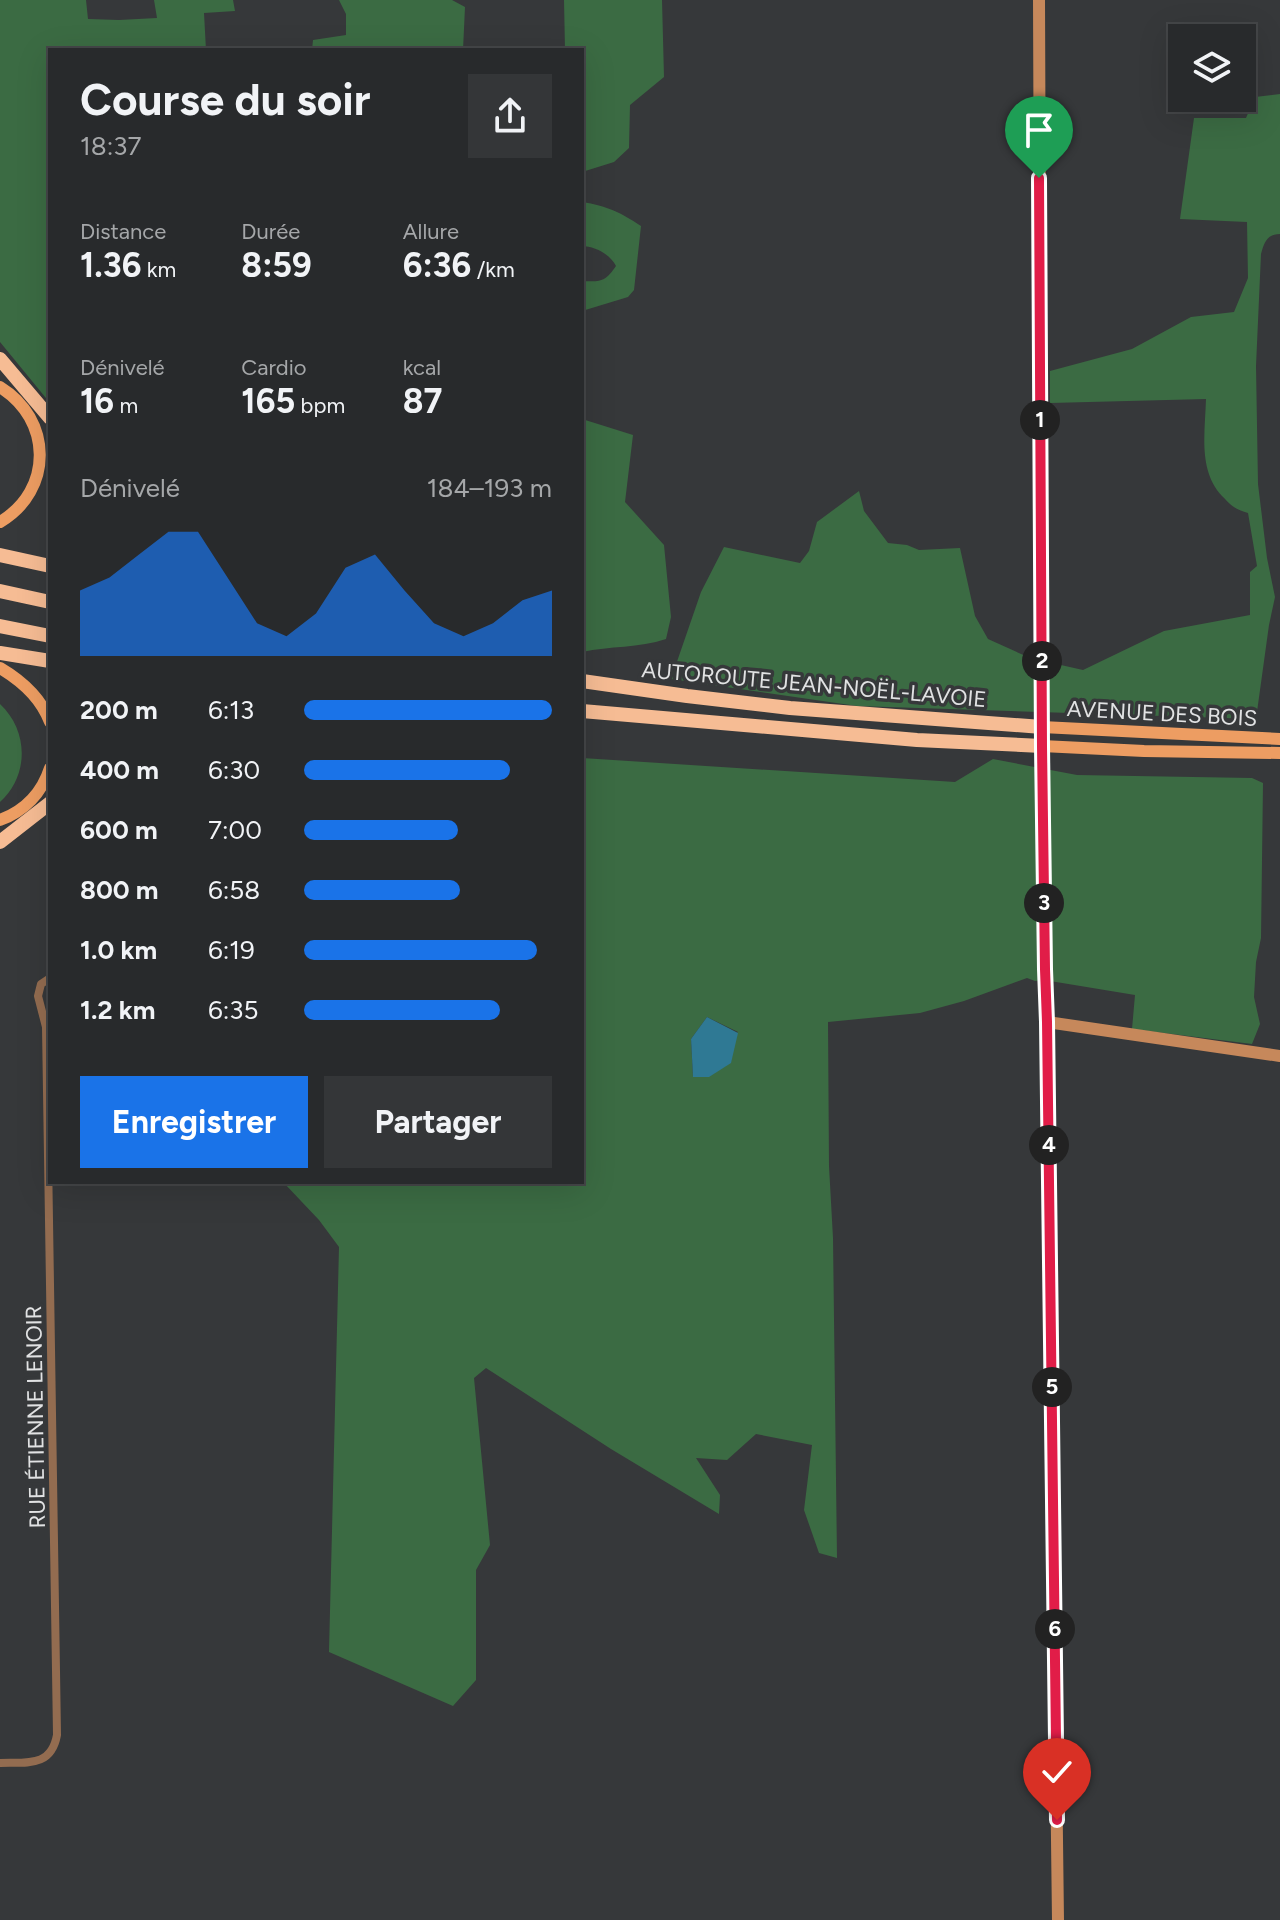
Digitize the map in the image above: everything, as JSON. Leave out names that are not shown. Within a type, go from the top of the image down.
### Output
[{"type":"highway","points":[[0,359],[48,416]]},
{"type":"highway","points":[[0,555],[48,566]]},
{"type":"highway","points":[[0,591],[48,602]]},
{"type":"highway","points":[[0,626],[48,636]]},
{"type":"highway","points":[[0,653],[48,661]]},
{"type":"highway","name":"AUTOROUTE JEAN-NOËL-LAVOIE","points":[[584,681],[790,708],[1042,727]]},
{"type":"highway","name":"AUTOROUTE JEAN-NOËL-LAVOIE","points":[[584,711],[917,740],[1042,746]]},
{"type":"highway","points":[[584,719],[680,720]]},
{"type":"highway","points":[[0,842],[48,805]]},
{"type":"main road","points":[[0,387],[18,400],[30,417],[40,455],[28,497],[0,522]]},
{"type":"main road","points":[[0,668],[30,691],[48,718]]},
{"type":"main road","name":"AVENUE DES BOIS","points":[[1042,727],[1280,739]]},
{"type":"main road","name":"AVENUE DES BOIS","points":[[1042,746],[1280,753]]},
{"type":"main road","points":[[0,820],[28,804],[48,773]]},
{"type":"street","points":[[1039,0],[1042,746],[1058,1920]]},
{"type":"street","name":"RUE ÉTIENNE LENOIR","points":[[48,979],[42,983],[38,992],[41,1013],[48,1025]]},
{"type":"street","points":[[1047,1022],[1280,1056]]},
{"type":"street","name":"RUE ÉTIENNE LENOIR","points":[[0,1763],[44,1758],[53,1749],[57,1735],[50,1184]]},
{"type":"green space","points":[[0,0],[86,0],[88,19],[119,20],[157,18],[154,0],[233,0],[235,11],[204,13],[206,48],[48,48],[48,401],[0,342]]},
{"type":"green space","points":[[339,0],[452,0],[465,7],[463,48],[312,48],[313,40],[346,35],[346,14]]},
{"type":"green space","points":[[564,0],[662,0],[664,77],[630,105],[629,148],[614,162],[584,171],[584,48],[565,48]]},
{"type":"green space","points":[[1280,94],[1280,234],[1269,237],[1261,254],[1256,366],[1258,484],[1275,597],[1256,719],[857,706],[671,679],[701,592],[724,547],[800,563],[809,551],[817,522],[859,491],[864,511],[888,543],[919,550],[960,548],[975,616],[988,639],[1030,658],[1083,670],[1164,631],[1250,615],[1250,572],[1257,566],[1248,513],[1228,502],[1209,475],[1204,438],[1206,399],[1050,403],[1050,371],[1132,349],[1191,317],[1234,312],[1248,278],[1247,222],[1180,219],[1194,118],[1246,118],[1249,112],[1256,112],[1256,97]]},
{"type":"green space","points":[[584,202],[613,210],[641,226],[634,290],[628,297],[584,310],[584,281],[602,280],[616,266],[610,258],[592,247],[584,246]]},
{"type":"green space","points":[[584,420],[633,435],[625,502],[664,545],[671,617],[666,639],[584,652]]},
{"type":"green space","points":[[0,704],[16,727],[22,753],[16,780],[0,802]]},
{"type":"green space","points":[[584,758],[955,782],[993,759],[1077,775],[1252,778],[1263,783],[1261,938],[1254,997],[1260,1024],[1252,1044],[1132,1029],[1135,995],[1027,978],[920,1013],[828,1022],[837,1558],[819,1553],[804,1510],[812,1445],[756,1434],[727,1460],[696,1458],[720,1495],[719,1514],[486,1368],[474,1378],[490,1545],[476,1570],[476,1680],[453,1706],[329,1652],[339,1247],[319,1220],[285,1184],[584,1184]],"holes":[[[707,1017],[738,1032],[693,1077],[691,1039]]]},
{"type":"water","points":[[707,1017],[738,1033],[731,1063],[709,1077],[693,1077],[691,1039]]},
{"type":"route","points":[[1039,178],[1042,746],[1057,1820]]}]
